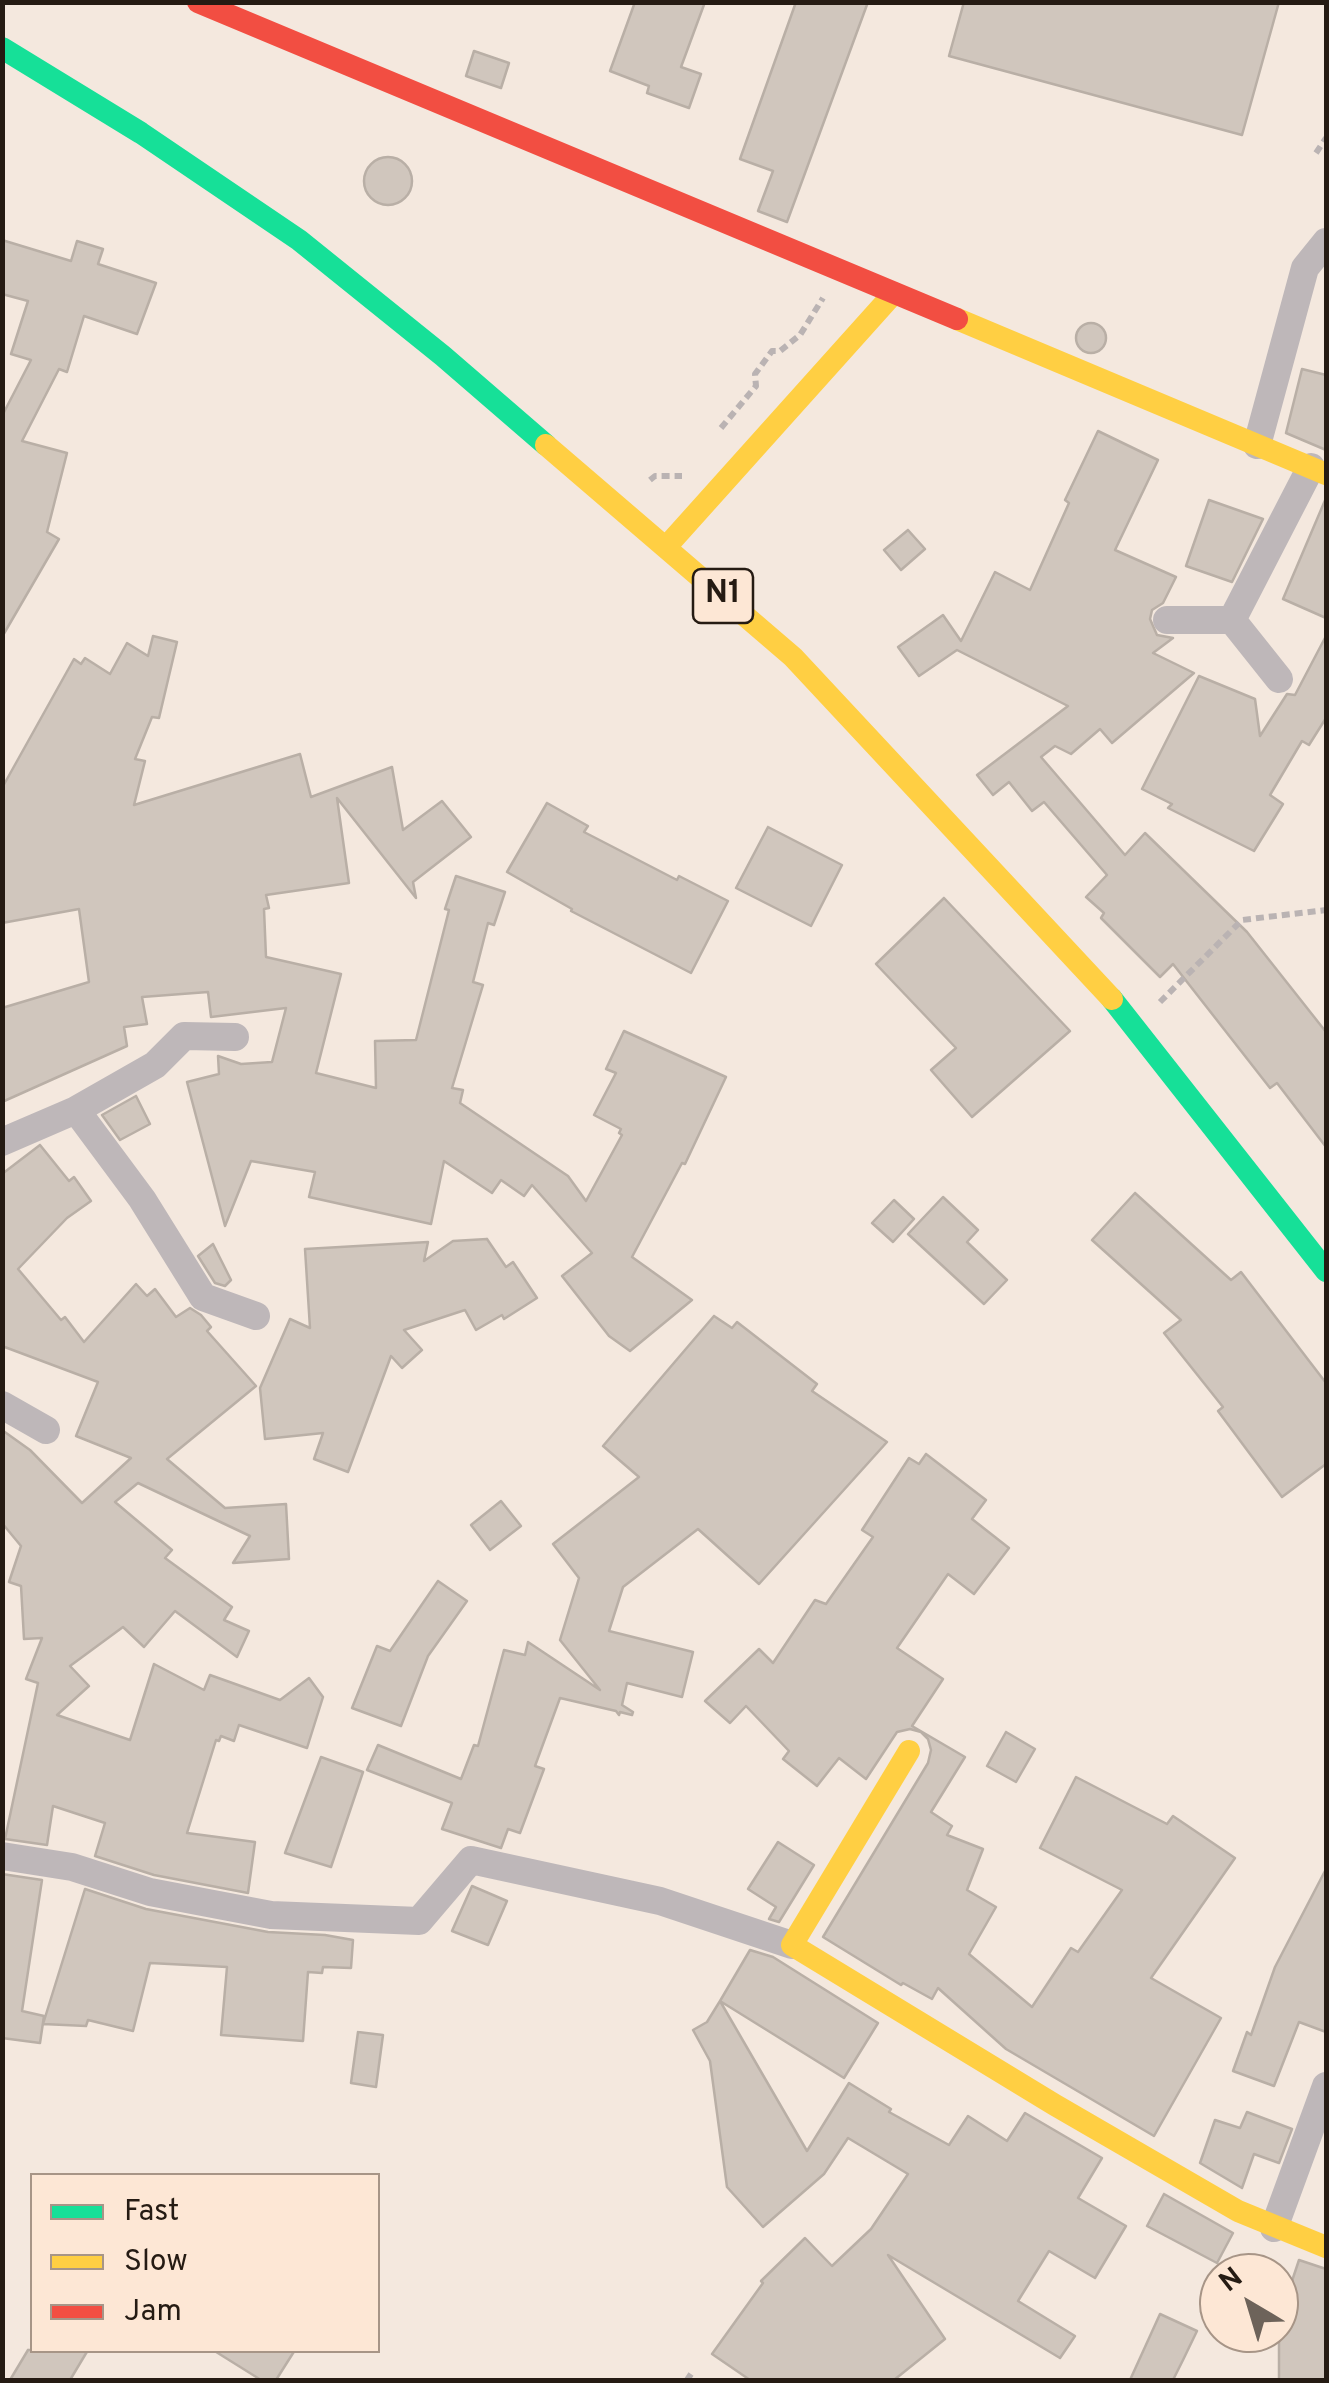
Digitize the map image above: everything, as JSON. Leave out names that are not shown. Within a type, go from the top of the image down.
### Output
[{"type":"main road","points":[[198,2],[1319,470]]},
{"type":"main road","name":"N1","points":[[2,48],[141,132],[299,240],[443,356],[792,657],[1101,986],[1326,1270]]},
{"type":"main road","points":[[667,546],[894,293]]},
{"type":"main road","points":[[909,1752],[792,1944],[1118,2142],[1274,2228],[1326,2248]]},
{"type":"street","points":[[1258,445],[1305,268],[1326,242]]},
{"type":"street","points":[[1232,620],[1319,470]]},
{"type":"street","points":[[1167,620],[1232,620]]},
{"type":"street","points":[[1232,620],[1280,679]]},
{"type":"street","points":[[2,1142],[76,1110],[155,1065],[184,1036],[234,1037]]},
{"type":"street","points":[[76,1110],[142,1199],[203,1298],[256,1316]]},
{"type":"street","points":[[2,1405],[46,1430]]},
{"type":"street","points":[[2,1856],[72,1867],[150,1892],[270,1915],[419,1921],[471,1860],[660,1901],[792,1944]]},
{"type":"street","points":[[1274,2228],[1326,2086]]},
{"type":"path","points":[[1316,154],[1326,138]]},
{"type":"path","points":[[719,431],[756,386],[755,374],[772,351],[780,351],[800,335],[820,306],[835,268]]},
{"type":"path","points":[[634,469],[648,481],[655,476],[682,476],[694,461]]},
{"type":"path","points":[[1134,1028],[1242,920],[1326,910]]},
{"type":"building","points":[[635,2],[705,2],[681,67],[701,74],[689,108],[647,93],[649,86],[610,71]]},
{"type":"building","points":[[796,2],[868,2],[787,222],[758,211],[773,171],[740,159]]},
{"type":"building","points":[[964,2],[1279,2],[1242,135],[949,56]]},
{"type":"building","points":[[474,51],[509,63],[501,88],[466,76]]},
{"type":"building","points":[[388,157],[405,164],[412,181],[405,198],[388,205],[371,198],[364,181],[371,164]]},
{"type":"building","points":[[2,240],[71,261],[77,241],[103,249],[98,264],[156,283],[137,334],[84,316],[67,372],[59,369],[22,441],[67,453],[47,532],[59,539],[2,637],[2,416],[31,360],[11,354],[28,301],[2,294]]},
{"type":"building","points":[[1091,323],[1101,328],[1106,338],[1101,348],[1091,353],[1081,348],[1076,338],[1081,328]]},
{"type":"building","points":[[1302,369],[1326,375],[1326,450],[1286,433]]},
{"type":"building","points":[[1098,431],[1158,460],[1115,550],[1176,577],[1163,603],[1152,610],[1150,619],[1157,635],[1173,638],[1153,653],[1194,673],[1112,743],[1100,729],[1071,754],[1055,746],[1041,757],[1125,855],[1145,833],[1247,932],[1326,1032],[1326,1147],[1277,1083],[1270,1088],[1173,964],[1160,977],[1101,918],[1104,913],[1086,897],[1107,875],[1044,802],[1032,811],[1009,782],[993,795],[977,775],[1068,706],[957,650],[919,676],[898,647],[943,615],[961,641],[995,572],[1030,590],[1069,503],[1065,500]]},
{"type":"building","points":[[1326,498],[1326,618],[1283,599]]},
{"type":"building","points":[[1209,500],[1263,519],[1232,582],[1186,566]]},
{"type":"building","points":[[908,530],[925,549],[901,570],[884,550]]},
{"type":"building","points":[[153,636],[177,642],[159,718],[152,717],[135,759],[145,761],[134,805],[300,754],[311,797],[392,767],[403,830],[442,801],[471,837],[413,882],[416,898],[337,798],[349,883],[266,895],[266,957],[341,974],[316,1073],[376,1088],[375,1041],[416,1040],[456,876],[505,892],[494,925],[488,923],[473,982],[483,985],[452,1088],[463,1090],[460,1103],[568,1176],[586,1201],[622,1135],[621,1129],[594,1115],[616,1073],[606,1069],[624,1031],[726,1077],[685,1164],[682,1163],[632,1257],[692,1300],[630,1351],[609,1336],[562,1276],[592,1253],[532,1185],[524,1196],[501,1180],[492,1193],[444,1161],[431,1224],[309,1197],[315,1172],[251,1161],[225,1226],[187,1082],[219,1074],[218,1056],[241,1064],[272,1062],[286,1008],[211,1017],[208,992],[142,997],[147,1024],[124,1027],[127,1046],[2,1102],[2,1008],[89,982],[79,909],[2,923],[2,788],[74,659],[81,664],[85,658],[110,674],[127,643],[148,656]]},
{"type":"building","points":[[1326,636],[1326,718],[1309,745],[1302,741],[1270,795],[1283,804],[1254,851],[1168,808],[1172,804],[1142,789],[1199,676],[1255,699],[1260,736],[1287,694],[1295,695]]},
{"type":"building","points":[[547,803],[588,826],[584,832],[677,880],[679,876],[728,901],[691,973],[571,911],[507,872]]},
{"type":"building","points":[[768,827],[842,865],[811,926],[736,888]]},
{"type":"building","points":[[944,898],[1070,1031],[972,1117],[931,1070],[956,1048],[876,964]]},
{"type":"building","points":[[136,1096],[150,1124],[120,1140],[102,1115]]},
{"type":"building","points":[[40,1145],[69,1181],[74,1177],[91,1201],[67,1218],[18,1269],[61,1320],[65,1317],[84,1342],[136,1284],[147,1296],[155,1289],[176,1317],[190,1308],[201,1315],[211,1327],[207,1331],[256,1386],[167,1459],[225,1508],[286,1504],[289,1559],[233,1563],[250,1536],[138,1483],[115,1502],[172,1550],[165,1558],[232,1607],[224,1620],[249,1631],[237,1657],[175,1611],[144,1647],[123,1627],[70,1666],[89,1686],[57,1715],[130,1740],[154,1664],[204,1690],[210,1675],[280,1700],[309,1678],[323,1697],[307,1748],[239,1725],[234,1741],[221,1736],[216,1740],[187,1833],[255,1842],[248,1893],[154,1875],[95,1856],[105,1823],[53,1806],[47,1845],[5,1839],[38,1683],[26,1679],[42,1638],[24,1639],[21,1586],[9,1582],[21,1546],[2,1523],[2,1430],[30,1450],[82,1503],[131,1458],[76,1436],[98,1382],[2,1346],[2,1174]]},
{"type":"building","points":[[1135,1193],[1231,1280],[1241,1272],[1326,1383],[1326,1464],[1282,1497],[1218,1411],[1223,1407],[1164,1333],[1181,1320],[1092,1240]]},
{"type":"building","points":[[943,1197],[978,1230],[967,1242],[1007,1280],[984,1304],[908,1234]]},
{"type":"building","points":[[894,1200],[914,1219],[893,1242],[872,1223]]},
{"type":"building","points":[[487,1239],[506,1267],[513,1262],[537,1298],[504,1319],[502,1315],[476,1330],[465,1310],[404,1330],[422,1350],[402,1368],[391,1356],[348,1472],[314,1459],[323,1433],[265,1439],[260,1388],[290,1319],[310,1328],[305,1249],[428,1242],[424,1261],[453,1241]]},
{"type":"building","points":[[213,1244],[231,1280],[225,1286],[215,1283],[198,1256]]},
{"type":"building","points":[[714,1316],[732,1328],[737,1322],[817,1384],[812,1391],[887,1442],[759,1584],[698,1529],[623,1587],[609,1631],[693,1652],[682,1697],[627,1683],[622,1705],[632,1715],[560,1698],[535,1766],[544,1769],[520,1833],[508,1829],[501,1848],[442,1829],[452,1803],[367,1770],[378,1745],[461,1779],[474,1745],[478,1746],[504,1650],[525,1655],[528,1642],[600,1690],[560,1640],[579,1578],[553,1544],[639,1477],[603,1446]]},
{"type":"building","points":[[926,1454],[986,1500],[972,1519],[1009,1548],[974,1594],[948,1574],[897,1648],[943,1679],[912,1726],[965,1757],[931,1812],[952,1826],[947,1835],[983,1849],[967,1890],[996,1907],[969,1954],[1032,2007],[1071,1948],[1078,1952],[1122,1890],[1040,1848],[1076,1777],[1167,1824],[1173,1816],[1235,1858],[1151,1978],[1221,2018],[1154,2136],[1006,2049],[938,1988],[932,1999],[901,1985],[823,1937],[928,1763],[931,1750],[921,1732],[897,1732],[866,1779],[839,1758],[817,1786],[783,1759],[789,1751],[746,1706],[730,1723],[705,1701],[759,1649],[773,1663],[815,1600],[826,1604],[873,1537],[862,1530],[909,1458],[919,1464]]},
{"type":"building","points":[[501,1501],[521,1526],[490,1550],[471,1525]]},
{"type":"building","points":[[438,1581],[467,1601],[428,1656],[401,1726],[352,1708],[377,1646],[390,1651]]},
{"type":"building","points":[[1006,1732],[1035,1749],[1016,1782],[987,1766]]},
{"type":"building","points":[[321,1757],[363,1772],[331,1867],[285,1853]]},
{"type":"building","points":[[778,1842],[814,1865],[779,1922],[769,1919],[776,1907],[748,1889]]},
{"type":"building","points":[[1326,1869],[1326,2032],[1299,2022],[1274,2086],[1233,2071],[1247,2032],[1251,2035],[1275,1967]]},
{"type":"building","points":[[2,1874],[42,1880],[22,2011],[44,2016],[40,2043],[2,2038]]},
{"type":"building","points":[[472,1886],[507,1901],[488,1945],[452,1931]]},
{"type":"building","points":[[85,1889],[146,1909],[268,1932],[353,1940],[351,1968],[323,1967],[322,1973],[308,1972],[303,2041],[221,2035],[227,1967],[150,1963],[133,2031],[88,2020],[86,2026],[43,2024]]},
{"type":"building","points":[[750,1950],[773,1957],[878,2023],[844,2078],[720,2001]]},
{"type":"building","points":[[720,2001],[807,2151],[849,2083],[891,2109],[889,2112],[949,2145],[968,2116],[1007,2141],[1025,2113],[1102,2158],[1078,2198],[1126,2226],[1095,2278],[1049,2251],[1018,2301],[1075,2336],[1060,2358],[888,2255],[945,2339],[894,2380],[750,2380],[712,2354],[761,2281],[805,2238],[832,2266],[871,2229],[908,2174],[848,2138],[824,2174],[763,2227],[727,2187],[710,2061],[693,2030],[707,2022]]},
{"type":"building","points":[[358,2032],[383,2035],[376,2087],[351,2083]]},
{"type":"building","points":[[1247,2112],[1292,2129],[1279,2163],[1254,2154],[1242,2188],[1200,2163],[1215,2120],[1240,2128]]},
{"type":"building","points":[[1164,2194],[1233,2233],[1222,2253],[1199,2253],[1147,2226]]},
{"type":"building","points":[[1299,2260],[1326,2269],[1326,2380],[1279,2380],[1279,2353],[1299,2353]]},
{"type":"building","points":[[1160,2314],[1197,2331],[1173,2380],[1130,2380]]},
{"type":"building","points":[[28,2350],[86,2353],[70,2380],[10,2380]]},
{"type":"building","points":[[218,2353],[293,2353],[276,2380],[261,2380]]},
{"type":"traffic: fast","points":[[2,48],[141,133],[299,240],[546,445]]},
{"type":"traffic: fast","points":[[1112,999],[1326,1271]]},
{"type":"traffic: slow","points":[[667,546],[894,293]]},
{"type":"traffic: slow","points":[[957,319],[1326,474]]},
{"type":"traffic: slow","points":[[546,445],[793,657],[1112,999]]},
{"type":"traffic: slow","points":[[909,1751],[792,1945],[1238,2211],[1326,2247]]},
{"type":"traffic: jam","points":[[198,2],[957,319]]}]
